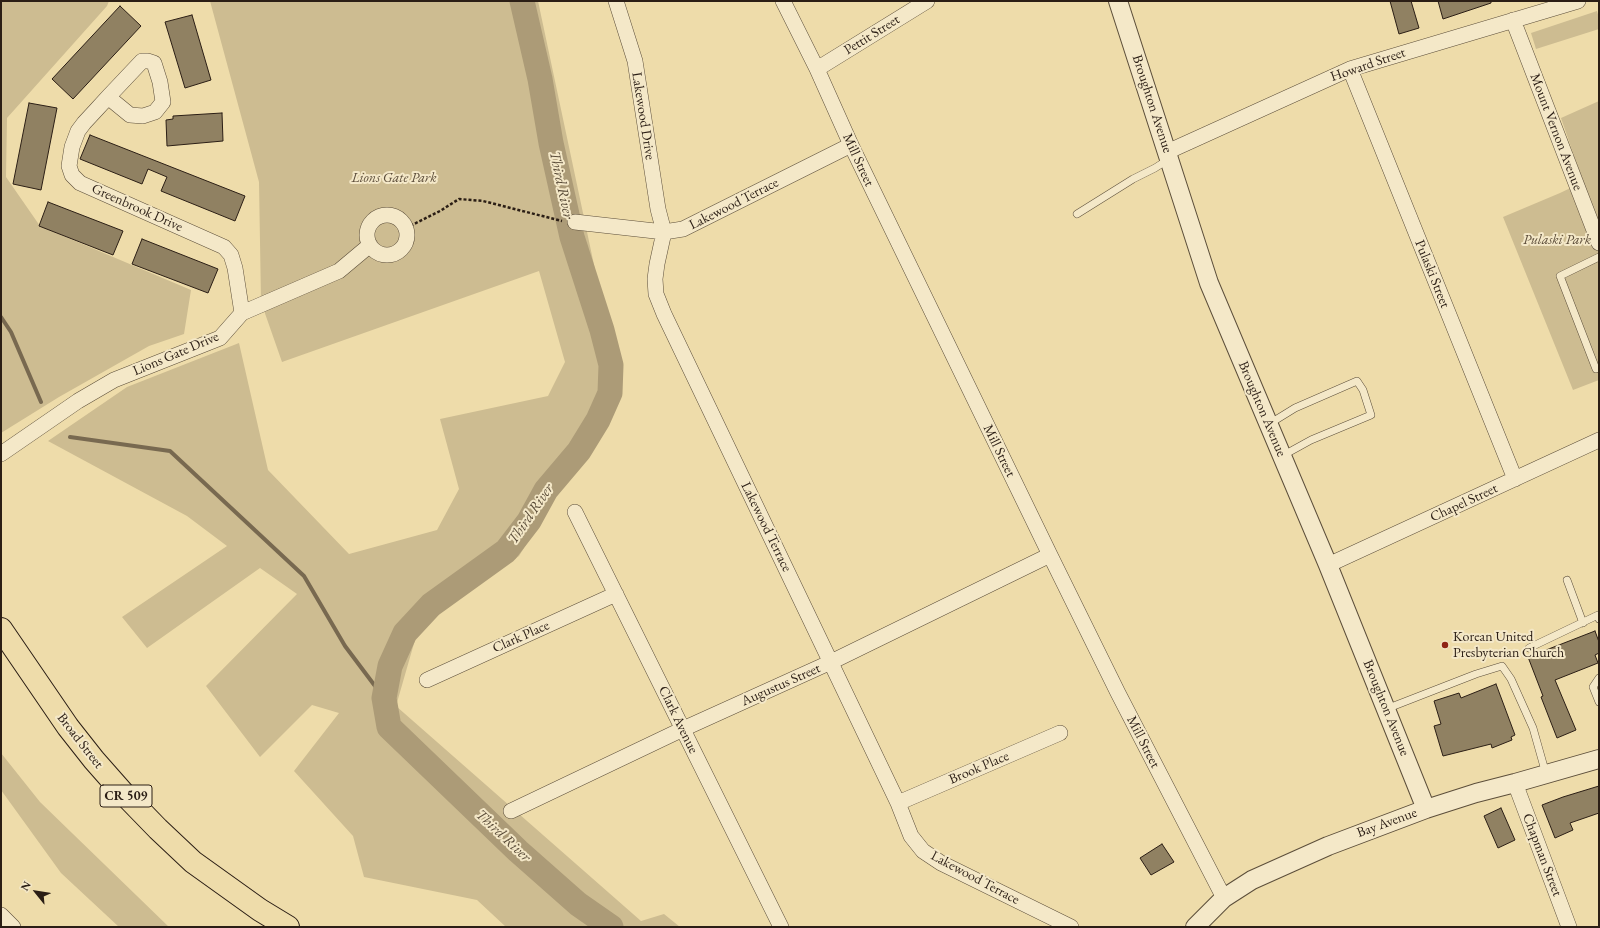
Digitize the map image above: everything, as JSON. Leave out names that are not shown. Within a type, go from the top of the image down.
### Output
[{"type":"main road","name":"Broad Street","points":[[1,629],[68,727],[94,760],[129,799],[193,862],[288,927]]},
{"type":"street","name":"Lakewood Drive","points":[[616,1],[635,61],[658,210],[664,232]]},
{"type":"street","name":"Mill Street","points":[[783,1],[817,69],[851,145],[1050,555],[1118,693],[1224,898]]},
{"type":"street","name":"Pettit Street","points":[[817,69],[926,1]]},
{"type":"street","name":"Broughton Avenue","points":[[1118,1],[1209,283],[1328,565],[1426,809]]},
{"type":"street","name":"Howard Street","points":[[1168,156],[1350,69],[1578,1]]},
{"type":"street","name":"Mount Vernon Avenue","points":[[1513,20],[1599,243]]},
{"type":"street","name":"Pulaski Street","points":[[1350,69],[1514,480]]},
{"type":"street","name":"Greenbrook Drive","points":[[108,97],[84,123],[76,135],[72,147],[69,166],[72,175],[80,183],[224,247],[231,255],[235,268],[242,313]]},
{"type":"street","name":"Lakewood Terrace","points":[[851,145],[683,229],[664,232],[655,279],[656,294],[667,321],[898,804],[911,836],[923,851],[942,862],[1071,927]]},
{"type":"street","points":[[385,214],[398,217],[406,228],[408,234],[406,241],[399,251],[386,255],[380,253],[370,245],[368,232],[369,226],[373,220],[379,216],[385,214]]},
{"type":"street","points":[[568,222],[664,232]]},
{"type":"street","name":"Lions Gate Drive","points":[[1,454],[78,401],[114,380],[220,338],[242,313],[339,271],[370,245]]},
{"type":"street","name":"Chapel Street","points":[[1328,565],[1599,440]]},
{"type":"street","name":"Clark Avenue","points":[[575,512],[782,927]]},
{"type":"street","name":"Augustus Street","points":[[511,811],[683,729],[831,662],[1050,555]]},
{"type":"street","name":"Clark Place","points":[[427,680],[616,594]]},
{"type":"street","name":"Brook Place","points":[[898,804],[1060,733]]},
{"type":"street","name":"Bay Avenue","points":[[1195,927],[1224,898],[1270,870],[1377,826],[1426,809],[1476,793],[1599,759]]},
{"type":"street","name":"Chapman Street","points":[[1515,783],[1569,927]]},
{"type":"street","points":[[1,915],[13,927]]},
{"type":"lane","points":[[1077,214],[1133,179],[1156,168],[1168,156]]},
{"type":"lane","points":[[1597,368],[1560,276],[1599,257]]},
{"type":"lane","points":[[1269,425],[1296,408],[1357,381],[1363,390],[1371,415],[1311,440],[1282,456]]},
{"type":"lane","points":[[1567,580],[1583,623]]},
{"type":"lane","points":[[1529,648],[1598,615],[1599,619]]},
{"type":"lane","points":[[1386,709],[1476,674],[1502,666],[1511,679],[1533,728],[1546,774]]},
{"type":"lane","points":[[1599,678],[1593,687],[1599,702]]},
{"type":"path","points":[[406,228],[440,211],[459,199],[483,201],[568,222]]},
{"type":"green space","points":[[1,1],[109,1],[107,6],[7,118],[6,177],[40,226],[191,290],[184,334],[149,346],[59,397],[1,433]]},
{"type":"green space","name":"Lions Gate Park","points":[[210,1],[538,1],[621,392],[519,556],[419,626],[396,706],[641,921],[664,914],[680,927],[506,927],[477,900],[364,877],[353,836],[294,771],[339,713],[312,705],[260,757],[206,686],[297,594],[260,568],[147,648],[122,617],[227,546],[187,516],[48,441],[127,387],[239,343],[268,470],[349,554],[437,530],[459,489],[440,419],[548,396],[565,362],[539,271],[282,362],[261,302],[259,182]]},
{"type":"green space","points":[[1597,11],[1599,18],[1599,29],[1536,49],[1531,33]]},
{"type":"green space","name":"Pulaski Park","points":[[1599,101],[1599,380],[1573,390],[1503,217],[1583,182],[1561,118]]},
{"type":"green space","points":[[1,753],[40,802],[169,927],[119,927],[61,873],[1,790]]},
{"type":"building","points":[[1390,1],[1411,1],[1419,28],[1399,34]]},
{"type":"building","points":[[1438,1],[1491,1],[1491,3],[1443,19]]},
{"type":"building","points":[[120,6],[141,26],[73,99],[52,79]]},
{"type":"building","points":[[192,15],[211,80],[185,88],[165,22]]},
{"type":"building","points":[[29,103],[57,108],[41,190],[13,184]]},
{"type":"building","points":[[222,113],[223,141],[167,146],[166,120],[173,119],[173,116]]},
{"type":"building","points":[[90,135],[245,196],[235,221],[161,191],[167,177],[148,169],[142,184],[80,159]]},
{"type":"building","points":[[48,202],[123,231],[113,255],[39,226]]},
{"type":"building","points":[[142,239],[218,269],[208,293],[132,264]]},
{"type":"building","points":[[1595,631],[1599,642],[1599,653],[1595,655],[1598,663],[1555,680],[1576,730],[1557,738],[1541,697],[1543,696],[1528,657]]},
{"type":"building","points":[[1496,684],[1515,735],[1511,737],[1512,740],[1492,748],[1491,744],[1443,756],[1434,726],[1441,724],[1434,701],[1459,693],[1461,698]]},
{"type":"building","points":[[1599,786],[1599,813],[1570,823],[1573,830],[1555,838],[1542,805]]},
{"type":"building","points":[[1501,808],[1515,840],[1498,848],[1484,816]]},
{"type":"building","points":[[1162,844],[1174,862],[1151,875],[1140,858]]},
{"type":"waterway","name":"Third River","points":[[522,1],[540,79],[551,143],[572,237],[602,330],[611,365],[610,393],[598,420],[579,451],[546,490],[529,521],[506,551],[431,605],[405,633],[390,666],[384,698],[389,727],[518,851],[578,904],[611,927]]},
{"type":"waterway","points":[[1,317],[11,332],[41,402]]},
{"type":"waterway","points":[[70,437],[170,451],[304,576],[345,646],[384,698]]},
{"type":"place","name":"Korean United Presbyterian Church","points":[[1445,645]]}]
